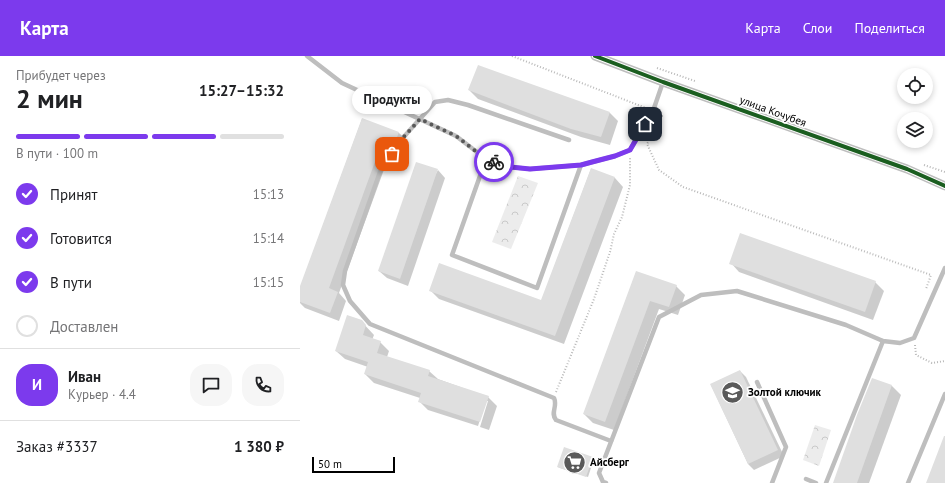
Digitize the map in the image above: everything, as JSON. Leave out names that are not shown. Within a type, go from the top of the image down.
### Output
[{"type":"street","name":"улица Кочубея","points":[[595,56],[907,169],[945,186]]},
{"type":"lane","points":[[306,56],[342,83],[456,136],[486,159],[502,166],[530,169],[581,165],[615,156],[630,150],[653,111],[664,82]]},
{"type":"lane","points":[[569,140],[468,105],[448,100],[435,102],[401,140],[381,168],[345,271],[343,286],[350,301],[370,324],[554,398],[556,403],[553,417],[556,420],[611,441]]},
{"type":"lane","points":[[486,159],[452,255],[537,288],[581,165]]},
{"type":"lane","points":[[606,483],[603,482],[599,473],[659,317],[701,295],[737,291],[846,325],[883,341],[900,343],[914,338],[945,268]]},
{"type":"lane","points":[[826,483],[883,341]]},
{"type":"lane","points":[[757,382],[786,447],[772,483]]},
{"type":"lane","points":[[908,483],[945,394]]},
{"type":"lane","points":[[806,479],[816,483]]},
{"type":"path","points":[[512,56],[653,111],[662,116],[646,144],[659,170],[683,187],[931,275],[926,290]]},
{"type":"path","points":[[554,398],[594,299],[610,252],[614,234],[622,217],[630,184],[630,150]]},
{"type":"path","points":[[914,338],[916,355],[932,363],[945,361]]},
{"type":"green space","points":[[518,176],[538,183],[511,249],[492,242]]},
{"type":"green space","points":[[815,425],[831,430],[819,466],[803,460]]},
{"type":"building","points":[[478,65],[610,112],[601,137],[571,129],[468,90]]},
{"type":"building","points":[[362,118],[399,132],[389,151],[380,148],[329,288],[338,292],[330,313],[300,302],[300,286]]},
{"type":"building","points":[[416,162],[438,169],[400,279],[378,271]]},
{"type":"building","points":[[591,168],[615,177],[555,336],[429,291],[439,263],[541,300]]},
{"type":"building","points":[[740,233],[876,281],[865,312],[729,264]]},
{"type":"building","points":[[636,271],[677,285],[669,307],[650,301],[605,422],[583,414]]},
{"type":"building","points":[[347,315],[362,320],[366,325],[363,335],[381,341],[377,353],[430,370],[428,376],[489,396],[480,422],[418,402],[421,393],[364,374],[368,362],[335,351]]},
{"type":"building","points":[[740,370],[778,450],[748,464],[710,384]]},
{"type":"building","points":[[872,378],[892,385],[857,483],[833,483],[857,415]]},
{"type":"building","points":[[944,436],[945,483],[926,483]]},
{"type":"building","name":"Айсберг","points":[[564,447],[593,457],[586,477],[557,467]]},
{"type":"cycle path","points":[[595,56],[663,82],[907,169],[945,186]]},
{"type":"way so far","points":[[392,154],[401,140],[420,119],[456,136],[486,159],[494,162]]},
{"type":"place","name":"Продукты","points":[[392,154]]},
{"type":"place","name":"Золтой ключик","points":[[732,392]]},
{"type":"place","name":"Айсберг","points":[[575,462]]},
{"type":"route","points":[[494,162],[502,166],[530,169],[581,165],[615,156],[630,150],[645,124]]}]
